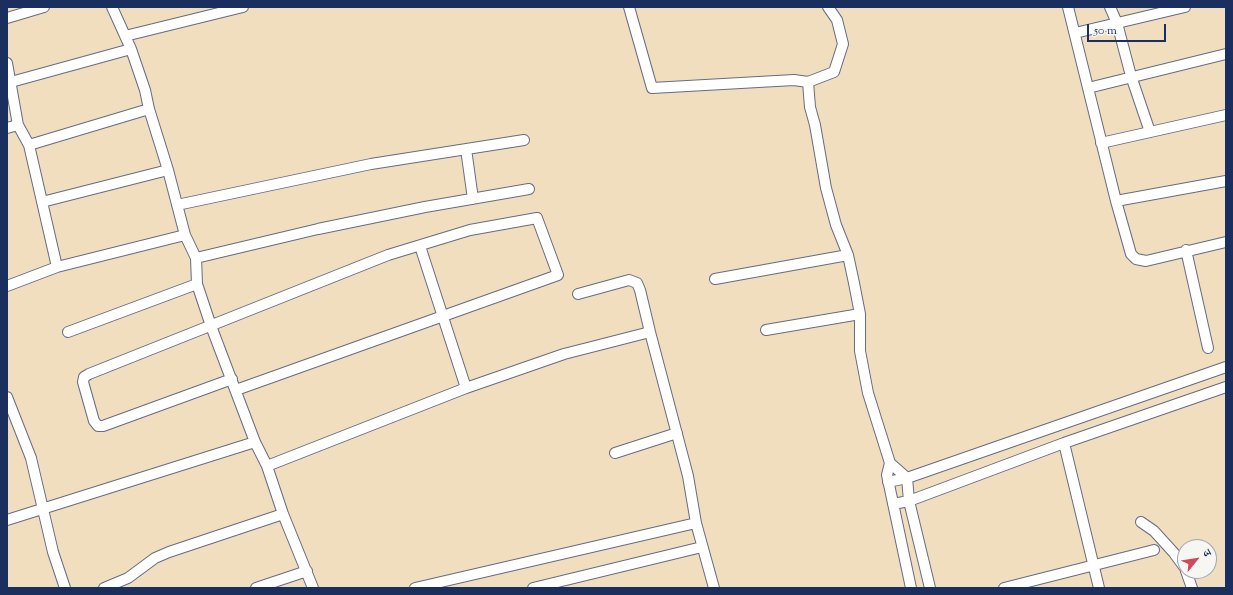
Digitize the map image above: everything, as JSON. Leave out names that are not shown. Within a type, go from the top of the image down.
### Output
[{"type":"street","points":[[7,18],[44,7]]},
{"type":"street","points":[[112,7],[131,49],[145,90],[185,235],[196,258],[197,284],[255,442],[267,466],[283,514],[313,588]]},
{"type":"street","points":[[629,7],[652,88],[794,80],[808,82],[834,72],[843,44],[837,20],[828,7]]},
{"type":"street","points":[[1068,7],[1127,246],[1131,254],[1136,260],[1146,261],[1186,250],[1226,242]]},
{"type":"street","points":[[1110,7],[1117,23],[1131,76],[1150,132]]},
{"type":"street","points":[[1075,33],[1117,23],[1146,12],[1185,7]]},
{"type":"street","points":[[125,36],[238,8]]},
{"type":"street","points":[[11,82],[131,49]]},
{"type":"street","points":[[1088,88],[1131,76],[1226,54]]},
{"type":"street","points":[[7,64],[18,125],[29,145],[57,267]]},
{"type":"street","points":[[808,82],[810,107],[815,125],[826,188],[836,225],[848,255],[860,314],[861,358],[868,393],[890,463],[907,478],[909,501],[930,588]]},
{"type":"street","points":[[29,145],[149,109]]},
{"type":"street","points":[[1101,144],[1226,115]]},
{"type":"street","points":[[7,128],[18,125]]},
{"type":"street","points":[[177,205],[371,164],[524,140]]},
{"type":"street","points":[[466,149],[473,198]]},
{"type":"street","points":[[42,202],[168,170]]},
{"type":"street","points":[[1116,201],[1226,181]]},
{"type":"street","points":[[196,258],[318,229],[473,198],[529,189]]},
{"type":"street","points":[[232,378],[103,426],[98,426],[94,421],[83,382],[84,377],[381,258],[470,230],[537,218],[558,275],[442,315],[236,390]]},
{"type":"street","points":[[7,286],[57,267],[185,235]]},
{"type":"street","points":[[420,246],[466,388]]},
{"type":"street","points":[[1186,250],[1208,348]]},
{"type":"street","points":[[715,279],[848,255]]},
{"type":"street","points":[[578,294],[628,280],[637,283],[688,476],[696,523],[714,588]]},
{"type":"street","points":[[68,332],[197,284]]},
{"type":"street","points":[[766,330],[860,314]]},
{"type":"street","points":[[267,466],[466,388],[564,354],[650,332]]},
{"type":"street","points":[[888,482],[907,478],[1226,367]]},
{"type":"street","points":[[893,504],[909,501],[1064,443],[1226,387]]},
{"type":"street","points":[[7,397],[31,458],[54,552],[65,588]]},
{"type":"street","points":[[614,453],[677,433]]},
{"type":"street","points":[[7,520],[255,442]]},
{"type":"street","points":[[1064,443],[1099,588]]},
{"type":"street","points":[[890,463],[886,475],[911,588]]},
{"type":"street","points":[[104,588],[128,578],[155,558],[169,552],[283,514]]},
{"type":"street","points":[[1141,522],[1154,531],[1177,557]]},
{"type":"street","points":[[416,588],[696,523]]},
{"type":"street","points":[[533,588],[702,547]]},
{"type":"street","points":[[1004,588],[1154,550]]},
{"type":"street","points":[[256,588],[307,571]]}]
